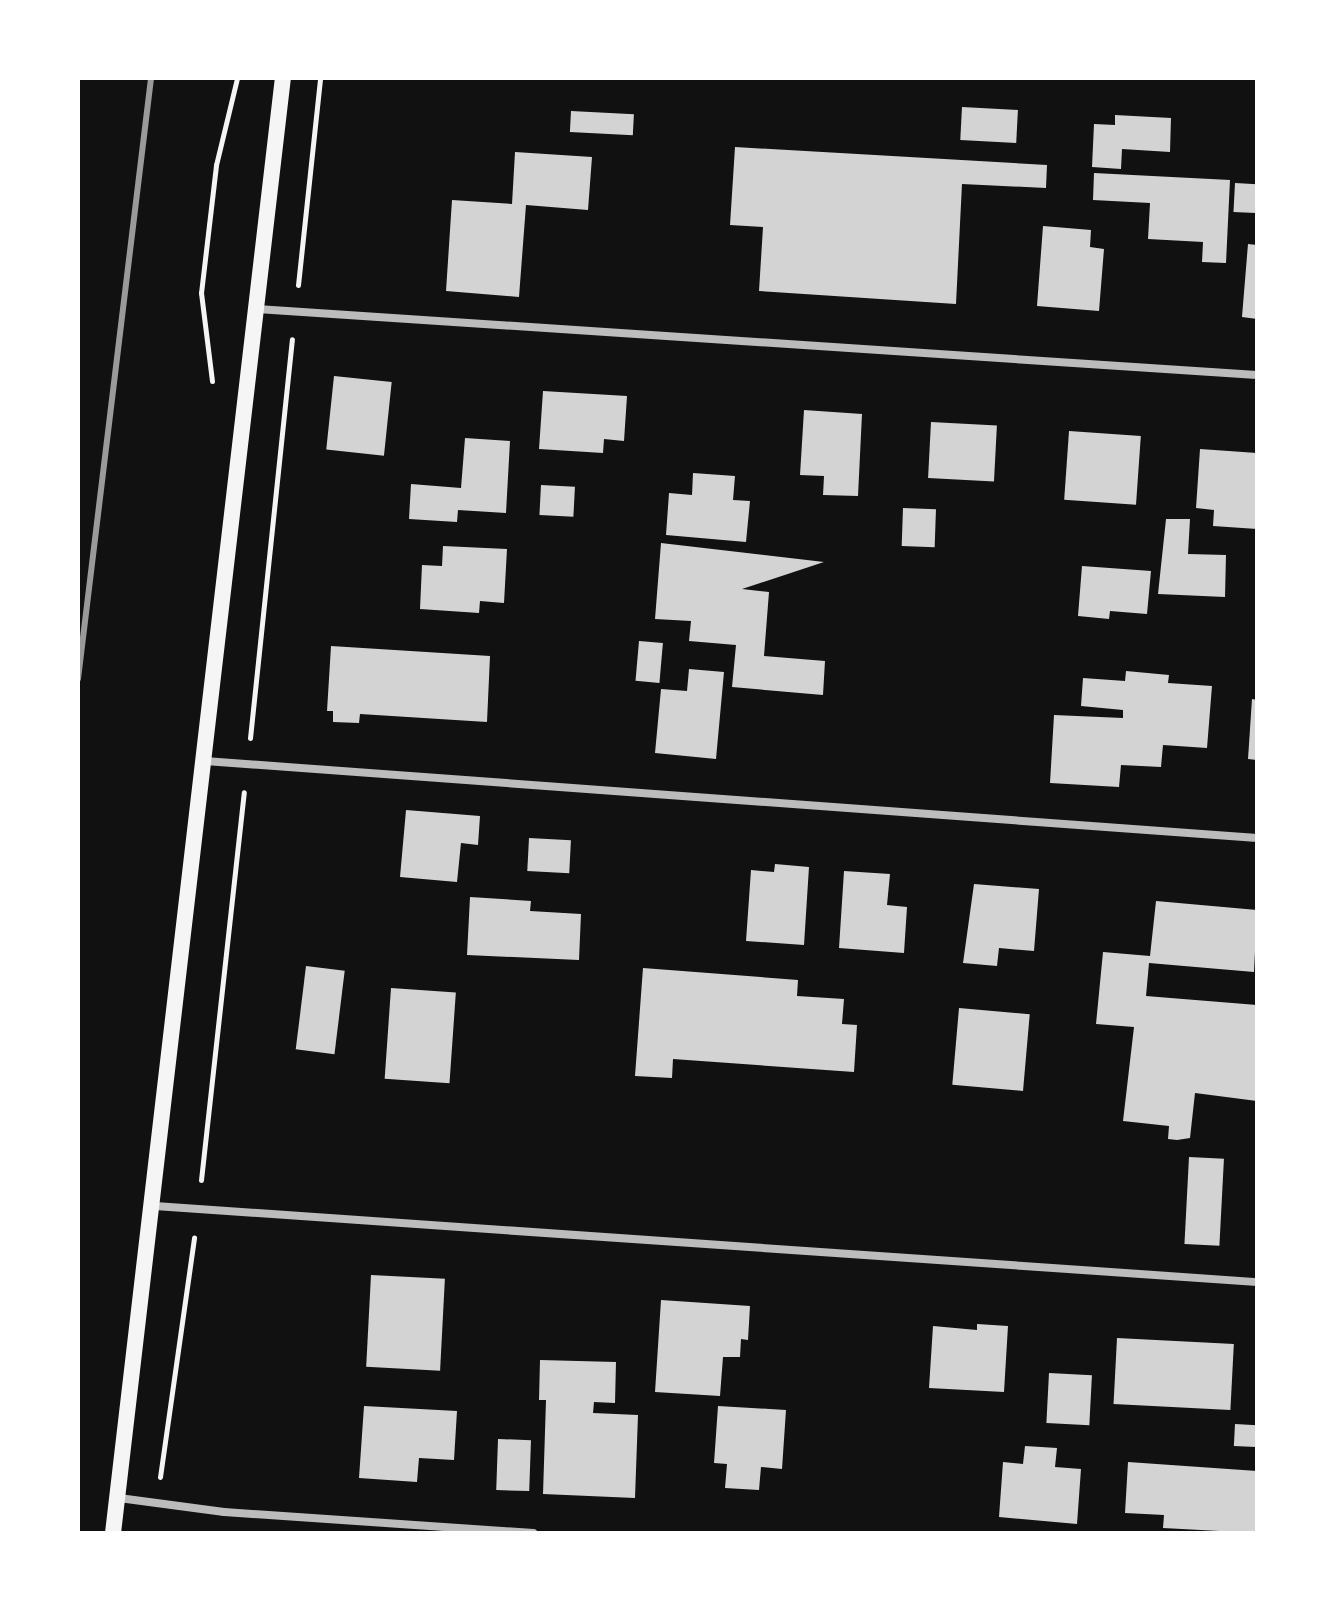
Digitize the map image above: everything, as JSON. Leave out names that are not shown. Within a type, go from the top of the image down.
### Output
[{"type":"main road","points":[[113,1533],[155,1206],[283,78]]},
{"type":"street","points":[[257,309],[1257,375]]},
{"type":"street","points":[[205,761],[1257,838]]},
{"type":"street","points":[[155,1206],[1257,1282]]},
{"type":"street","points":[[119,1498],[156,1504],[533,1533]]},
{"type":"path","points":[[213,391],[201,293],[216,165],[237,78]]},
{"type":"path","points":[[156,1504],[197,1210],[320,78]]},
{"type":"building","points":[[962,107],[1018,110],[1016,143],[960,140]]},
{"type":"building","points":[[571,111],[634,114],[633,135],[570,132]]},
{"type":"building","points":[[1115,115],[1171,118],[1170,152],[1122,149],[1121,169],[1092,167],[1094,124],[1115,125]]},
{"type":"building","points":[[735,147],[1047,165],[1046,188],[962,184],[956,304],[759,291],[763,227],[730,225]]},
{"type":"building","points":[[515,152],[592,157],[588,210],[526,205],[519,297],[446,291],[452,200],[512,204]]},
{"type":"building","points":[[1094,173],[1230,180],[1226,263],[1202,262],[1203,242],[1148,239],[1150,203],[1093,200]]},
{"type":"building","points":[[1235,183],[1257,184],[1255,213],[1233,212]]},
{"type":"building","points":[[1043,226],[1091,230],[1090,247],[1104,249],[1099,311],[1037,306]]},
{"type":"building","points":[[1248,244],[1257,245],[1257,319],[1242,317]]},
{"type":"building","points":[[334,376],[392,382],[384,456],[326,450]]},
{"type":"building","points":[[543,391],[627,396],[624,441],[604,439],[603,453],[539,449]]},
{"type":"building","points":[[804,410],[862,414],[858,496],[823,495],[824,476],[800,475]]},
{"type":"building","points":[[931,422],[997,425],[994,481],[928,478]]},
{"type":"building","points":[[1069,431],[1141,436],[1136,505],[1064,500]]},
{"type":"building","points":[[465,438],[510,441],[506,513],[458,510],[457,522],[409,519],[411,484],[461,488]]},
{"type":"building","points":[[1200,449],[1257,453],[1257,529],[1213,526],[1214,510],[1196,508]]},
{"type":"building","points":[[693,473],[735,476],[733,500],[750,501],[746,542],[666,535],[669,493],[692,495]]},
{"type":"building","points":[[541,485],[575,487],[573,517],[539,515]]},
{"type":"building","points":[[903,508],[936,509],[935,547],[902,546]]},
{"type":"building","points":[[1166,519],[1190,519],[1188,554],[1226,555],[1225,597],[1158,594]]},
{"type":"building","points":[[661,543],[824,562],[742,589],[769,592],[764,656],[825,661],[823,695],[732,687],[736,645],[689,641],[691,621],[655,619]]},
{"type":"building","points":[[443,546],[507,549],[504,603],[480,601],[479,613],[420,609],[422,565],[442,566]]},
{"type":"building","points":[[1082,566],[1151,571],[1147,614],[1110,611],[1109,619],[1078,616]]},
{"type":"building","points":[[639,641],[663,643],[659,683],[636,681]]},
{"type":"building","points":[[331,646],[490,656],[487,722],[360,714],[359,723],[333,722],[333,711],[327,711]]},
{"type":"building","points":[[689,669],[724,672],[716,759],[655,753],[661,689],[687,691]]},
{"type":"building","points":[[1126,671],[1169,675],[1168,683],[1212,686],[1207,748],[1163,745],[1161,767],[1121,765],[1119,787],[1050,783],[1054,715],[1123,718],[1123,710],[1081,706],[1083,678],[1125,681]]},
{"type":"building","points":[[1252,699],[1257,700],[1257,760],[1248,759]]},
{"type":"building","points":[[406,810],[480,816],[478,845],[461,843],[457,882],[400,877]]},
{"type":"building","points":[[529,838],[571,840],[569,873],[527,871]]},
{"type":"building","points":[[775,864],[809,867],[804,945],[746,941],[751,870],[774,872]]},
{"type":"building","points":[[844,871],[890,874],[887,905],[907,907],[904,953],[839,948]]},
{"type":"building","points":[[974,884],[1039,889],[1034,951],[999,948],[997,966],[963,963]]},
{"type":"building","points":[[470,897],[531,901],[530,911],[581,914],[579,960],[467,955]]},
{"type":"building","points":[[1156,901],[1257,910],[1254,972],[1149,963],[1146,996],[1257,1005],[1257,1101],[1195,1093],[1190,1138],[1177,1140],[1168,1139],[1169,1126],[1123,1121],[1134,1027],[1096,1024],[1103,952],[1150,956]]},
{"type":"building","points":[[306,966],[345,971],[334,1054],[296,1049]]},
{"type":"building","points":[[643,968],[798,980],[797,996],[844,999],[842,1024],[857,1025],[854,1072],[673,1059],[672,1078],[635,1076]]},
{"type":"building","points":[[391,988],[456,993],[449,1083],[385,1079]]},
{"type":"building","points":[[959,1008],[1030,1014],[1023,1091],[952,1085]]},
{"type":"building","points":[[1189,1157],[1224,1159],[1219,1246],[1184,1244]]},
{"type":"building","points":[[371,1275],[445,1279],[440,1371],[366,1367]]},
{"type":"building","points":[[661,1300],[750,1306],[748,1340],[741,1339],[740,1357],[723,1357],[720,1396],[655,1392]]},
{"type":"building","points":[[977,1324],[1008,1326],[1004,1392],[929,1388],[933,1326],[977,1330]]},
{"type":"building","points":[[1117,1338],[1234,1344],[1230,1410],[1114,1404]]},
{"type":"building","points":[[540,1360],[616,1362],[615,1403],[594,1402],[593,1413],[638,1415],[635,1498],[543,1494],[546,1400],[539,1400]]},
{"type":"building","points":[[1049,1373],[1092,1375],[1089,1425],[1046,1423]]},
{"type":"building","points":[[364,1406],[457,1411],[454,1460],[419,1458],[417,1482],[359,1478]]},
{"type":"building","points":[[718,1406],[786,1410],[782,1469],[761,1467],[759,1490],[725,1488],[727,1464],[714,1463]]},
{"type":"building","points":[[1235,1424],[1257,1425],[1256,1447],[1234,1446]]},
{"type":"building","points":[[498,1439],[531,1440],[529,1491],[496,1490]]},
{"type":"building","points":[[1025,1446],[1057,1448],[1055,1467],[1081,1469],[1077,1524],[999,1517],[1003,1462],[1023,1464]]},
{"type":"building","points":[[1128,1462],[1257,1471],[1257,1533],[1163,1528],[1164,1515],[1125,1513]]},
{"type":"railway","points":[[78,679],[151,78]]}]
